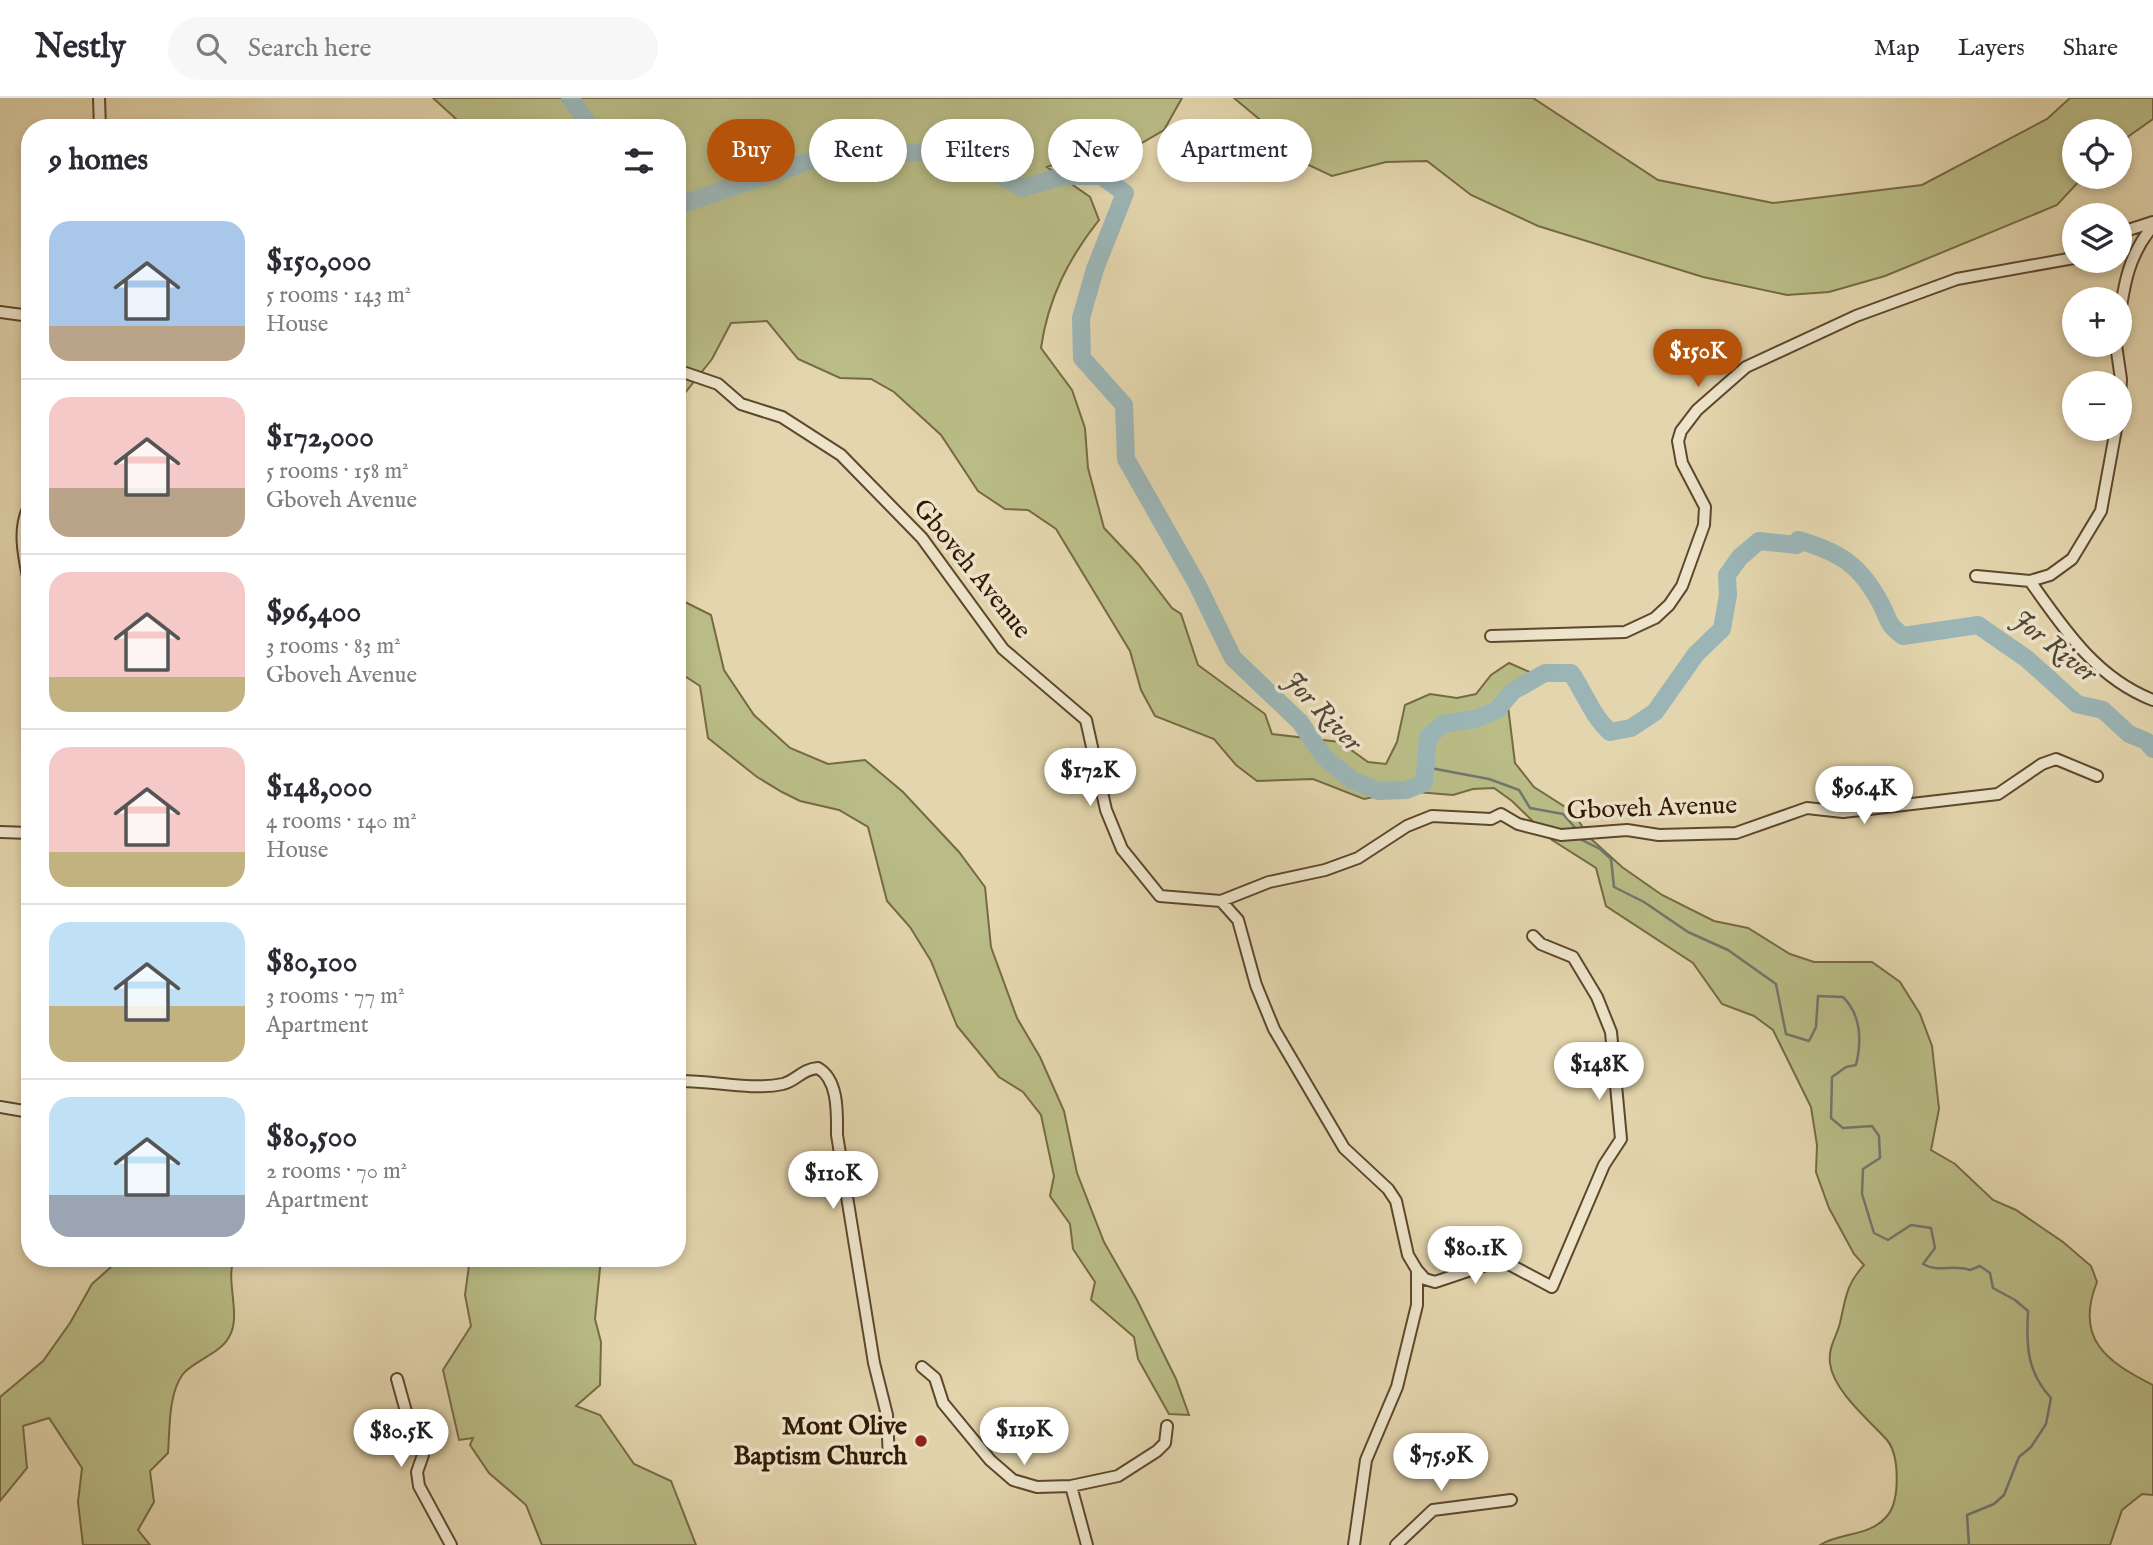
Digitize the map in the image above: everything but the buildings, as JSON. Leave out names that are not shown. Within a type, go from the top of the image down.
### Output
[{"type":"street","points":[[99,98],[100,119]]},
{"type":"street","points":[[2132,230],[2153,224]]},
{"type":"street","points":[[2123,287],[2124,277],[2140,241],[2153,224]]},
{"type":"street","points":[[1491,636],[1625,632],[1655,618],[1670,605],[1682,586],[1704,525],[1705,507],[1682,463],[1678,441],[1681,431],[1697,410],[1746,368],[1856,316],[1957,279],[2062,260]]},
{"type":"street","points":[[0,312],[21,315]]},
{"type":"street","name":"Gboveh Avenue","points":[[686,373],[718,384],[741,404],[782,417],[841,455],[922,538],[1003,649],[1086,720],[1109,817],[1122,849],[1160,895],[1221,901],[1269,882],[1325,870],[1358,858],[1407,826],[1432,816],[1491,819],[1501,814],[1518,824],[1561,835],[1627,830],[1659,835],[1736,833],[1807,808],[1843,813],[1998,794],[2042,764],[2056,760],[2097,776]]},
{"type":"street","points":[[1976,576],[2030,581],[2050,575],[2072,559],[2096,520],[2106,493],[2112,441]]},
{"type":"street","points":[[2030,581],[2069,637],[2105,673],[2153,700]]},
{"type":"street","points":[[0,832],[21,833]]},
{"type":"street","points":[[1221,901],[1238,920],[1256,985],[1280,1040],[1345,1148],[1388,1189],[1396,1201],[1408,1255],[1425,1279],[1435,1282],[1500,1260],[1552,1287],[1604,1165],[1621,1139],[1611,1032],[1597,997],[1573,957],[1541,944],[1534,936]]},
{"type":"street","points":[[686,1080],[748,1085],[786,1083],[799,1072],[818,1068],[829,1081],[835,1102],[837,1135],[867,1327],[887,1415],[889,1461]]},
{"type":"street","points":[[0,1107],[21,1110]]},
{"type":"street","points":[[1354,1545],[1366,1460],[1397,1387],[1417,1305],[1417,1270]]},
{"type":"street","points":[[922,1367],[935,1378],[943,1403],[990,1460],[1013,1480],[1037,1487],[1071,1486],[1118,1476],[1165,1443],[1167,1426]]},
{"type":"street","points":[[397,1379],[412,1433],[424,1455],[417,1472],[419,1486],[451,1545]]},
{"type":"street","points":[[1071,1486],[1087,1545]]},
{"type":"street","points":[[1396,1545],[1433,1510],[1511,1500]]},
{"type":"green space","points":[[433,98],[1182,98],[1170,119],[1157,119],[1157,134],[1143,142],[1143,119],[1048,119],[1048,182],[1068,182],[1090,197],[1099,220],[1061,280],[1044,330],[1041,348],[1072,390],[1085,428],[1088,468],[1104,528],[1138,564],[1172,608],[1181,614],[1198,665],[1265,714],[1272,734],[1340,742],[1368,762],[1386,764],[1397,742],[1405,705],[1430,694],[1457,698],[1476,694],[1491,675],[1509,663],[1539,676],[1507,698],[1515,763],[1534,787],[1573,812],[1589,837],[1622,867],[1662,895],[1714,921],[1748,928],[1790,954],[1814,962],[1872,962],[1900,982],[1920,1014],[1932,1046],[1939,1109],[1931,1150],[1955,1164],[1993,1200],[2016,1210],[2063,1242],[2091,1266],[2097,1282],[2091,1302],[2092,1334],[2109,1357],[2153,1385],[2153,1495],[2142,1494],[2122,1510],[2110,1545],[1820,1545],[1872,1528],[1887,1516],[1896,1490],[1896,1467],[1887,1440],[1845,1395],[1833,1374],[1830,1363],[1831,1347],[1848,1292],[1864,1265],[1854,1254],[1829,1208],[1816,1172],[1817,1145],[1811,1107],[1773,1030],[1754,1016],[1722,1004],[1693,963],[1606,906],[1596,868],[1552,840],[1512,801],[1494,788],[1473,789],[1453,795],[1404,791],[1364,799],[1313,779],[1257,781],[1236,765],[1214,739],[1155,716],[1141,690],[1130,651],[1056,529],[1028,510],[1005,509],[978,491],[941,435],[894,392],[871,379],[840,378],[798,359],[767,321],[731,323],[712,359],[686,392],[686,119],[456,119]]},
{"type":"green space","points":[[1234,98],[1533,98],[1658,180],[1773,203],[1922,185],[2047,119],[2070,98],[2153,98],[2153,119],[2132,134],[2132,119],[2062,119],[2062,189],[2072,189],[2057,205],[1885,276],[1829,292],[1787,295],[1703,277],[1538,226],[1471,195],[1427,161],[1386,162],[1332,176],[1312,167],[1312,119],[1259,119]]},
{"type":"green space","points":[[686,602],[711,615],[724,670],[754,715],[790,748],[828,764],[865,760],[903,792],[959,852],[985,887],[991,947],[1017,1018],[1040,1057],[1064,1111],[1077,1173],[1104,1242],[1136,1298],[1176,1379],[1189,1415],[1169,1414],[1138,1359],[1134,1337],[1091,1300],[1095,1282],[1073,1249],[1070,1224],[1050,1196],[1054,1176],[1041,1115],[1023,1092],[999,1077],[957,1026],[931,961],[910,927],[887,901],[868,827],[839,810],[800,801],[782,792],[757,777],[708,738],[700,686],[686,677]]},
{"type":"green space","points":[[111,1267],[232,1267],[233,1329],[225,1343],[187,1369],[178,1382],[171,1412],[168,1453],[150,1471],[154,1502],[138,1530],[150,1545],[83,1545],[78,1502],[82,1468],[49,1418],[23,1426],[27,1468],[0,1501],[0,1397],[43,1361],[70,1323],[92,1284]]},
{"type":"green space","points":[[469,1267],[600,1267],[595,1319],[601,1342],[600,1385],[576,1406],[600,1415],[634,1464],[671,1481],[696,1545],[542,1545],[526,1505],[489,1473],[470,1445],[473,1438],[459,1440],[443,1370],[471,1326],[465,1295]]},
{"type":"waterway","name":"Jor River","points":[[570,98],[585,119]]},
{"type":"waterway","name":"Jor River","points":[[686,203],[819,158],[927,152],[977,162],[1022,188],[1064,176],[1101,176],[1125,193],[1095,269],[1081,318],[1082,358],[1124,405],[1126,459],[1197,584],[1233,658],[1300,722],[1324,757],[1352,780],[1378,791],[1406,790],[1424,783],[1428,737],[1443,724],[1475,719],[1497,710],[1513,691],[1545,673],[1571,673],[1593,712],[1610,732],[1631,728],[1655,712],[1696,654],[1722,629],[1728,595],[1727,575],[1740,557],[1759,541],[1797,545],[1798,540],[1826,550],[1848,562],[1866,580],[1891,625],[1903,636],[1978,625],[2027,659],[2077,704],[2103,710],[2129,734],[2146,741],[2153,749]]},
{"type":"waterway","points":[[1424,783],[1425,767],[1489,779],[1519,790],[1530,808],[1563,814],[1578,831]]},
{"type":"waterway","points":[[1576,837],[1600,849],[1611,859],[1614,887],[1644,902],[1688,932],[1728,950],[1776,984],[1786,1034],[1809,1041],[1816,1027],[1818,996],[1843,997],[1857,1020],[1859,1046],[1856,1065],[1846,1067],[1832,1077],[1831,1118],[1843,1128],[1872,1126],[1879,1136],[1880,1158],[1863,1169],[1862,1194],[1874,1233],[1888,1240],[1911,1225],[1931,1228],[1935,1248],[1923,1264],[1934,1268],[1970,1270],[1980,1266],[1990,1273],[1993,1288],[2028,1311],[2030,1358],[2037,1378],[2051,1398],[2046,1424],[2031,1447],[2019,1457],[2004,1495],[1994,1504],[1967,1515],[1969,1545]]},
{"type":"place","name":"Mont Olive Baptism Church","points":[[921,1441]]}]
